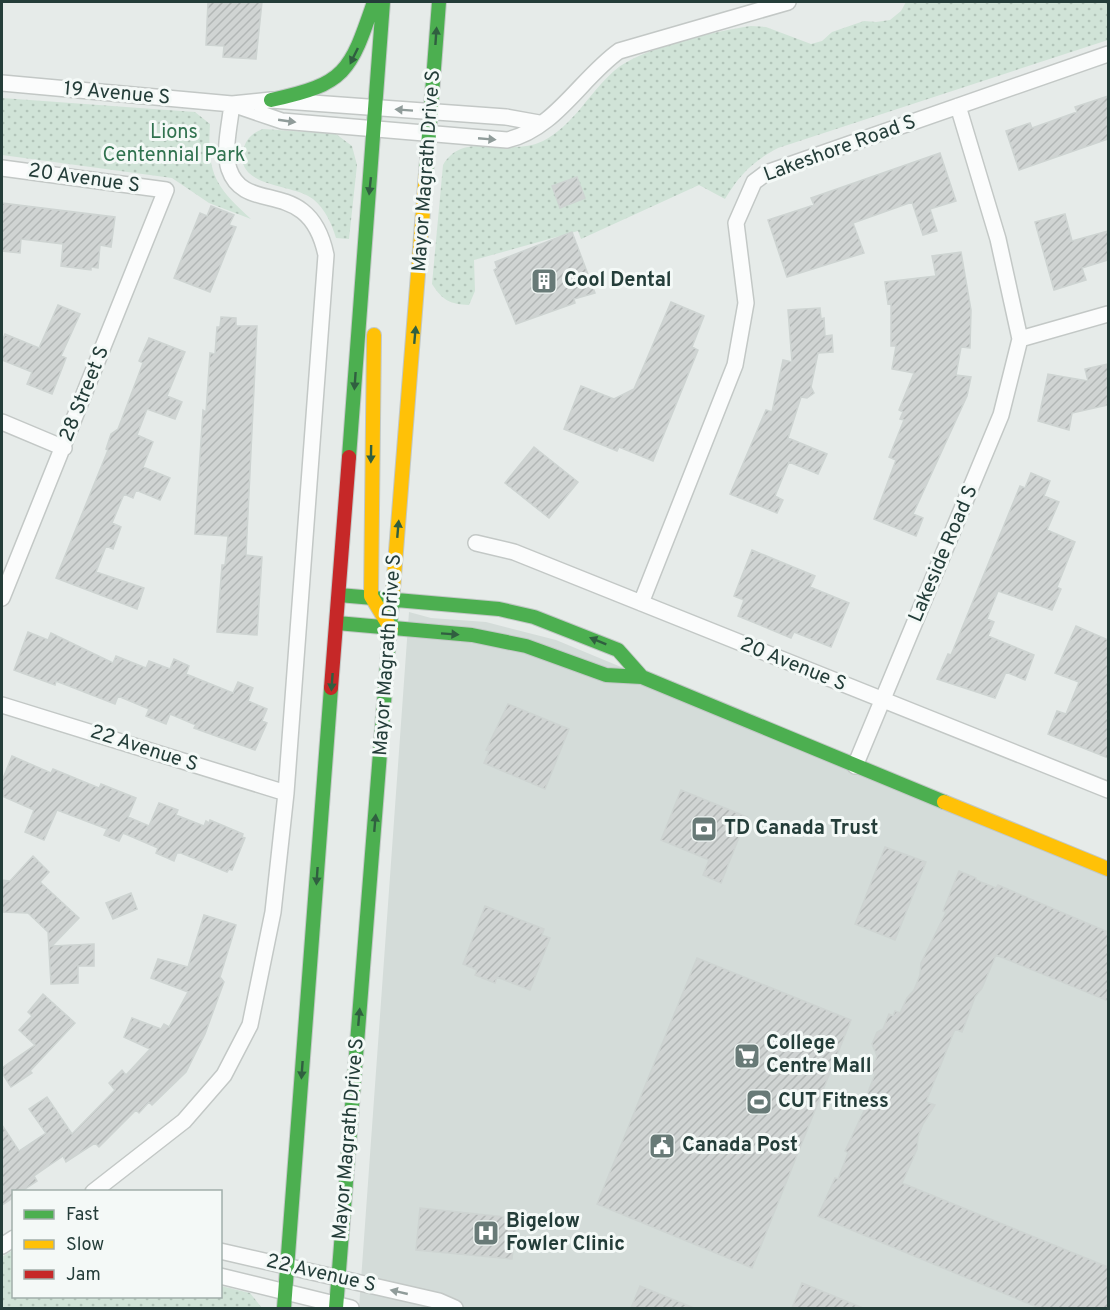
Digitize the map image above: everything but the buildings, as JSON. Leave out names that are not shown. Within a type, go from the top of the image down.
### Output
[{"type":"main road","points":[[271,100],[316,92],[343,74],[354,59],[374,2]]},
{"type":"main road","points":[[284,1308],[383,2]]},
{"type":"main road","name":"Mayor Magrath Drive S","points":[[341,1307],[337,1278],[392,629],[392,598],[439,2]]},
{"type":"main road","points":[[362,271],[374,334],[370,514],[371,596],[392,629]]},
{"type":"main road","points":[[339,594],[499,609],[534,617],[618,650],[642,677]]},
{"type":"main road","points":[[337,623],[472,635],[554,655],[606,675],[642,677],[1108,869]]},
{"type":"street","name":"19 Avenue S","points":[[231,104],[282,121],[507,140],[520,137],[563,106],[600,64],[620,51],[788,2]]},
{"type":"street","name":"Lakeshore Road S","points":[[641,603],[735,365],[745,325],[746,303],[736,223],[754,182],[766,173],[1108,54]]},
{"type":"street","name":"19 Avenue S","points":[[2,83],[231,104],[271,100],[376,107],[539,123]]},
{"type":"street","points":[[110,1187],[184,1121],[224,1075],[250,1025],[273,912],[286,794],[326,255],[322,239],[305,212],[292,203],[256,195],[242,188],[233,179],[228,167],[231,104]]},
{"type":"street","name":"Lakeside Road S","points":[[855,766],[1001,415],[1020,339],[998,239],[958,106]]},
{"type":"street","name":"20 Avenue S","points":[[2,168],[166,190]]},
{"type":"street","name":"28 Street S","points":[[2,598],[166,190]]},
{"type":"street","points":[[1020,339],[1108,314]]},
{"type":"street","points":[[2,422],[64,448]]},
{"type":"street","name":"20 Avenue S","points":[[476,543],[514,552],[1108,790]]},
{"type":"street","name":"22 Avenue S","points":[[2,705],[286,794]]},
{"type":"street","name":"22 Avenue S","points":[[222,1251],[439,1301],[455,1308]]},
{"type":"street","name":"22 Avenue S","points":[[222,1276],[341,1307]]},
{"type":"shaded area","points":[[409,612],[431,618],[486,622],[556,640],[1108,869],[1108,1308],[359,1308]]},
{"type":"green space","points":[[906,2],[1108,2],[1108,40],[778,148],[747,169],[725,199],[699,185],[581,239],[578,231],[474,260],[475,291],[469,305],[457,304],[448,300],[432,284],[443,165],[452,154],[463,148],[475,146],[516,147],[543,141],[563,127],[614,71],[641,55],[659,48],[699,36],[751,26],[766,27],[811,44],[822,41],[832,32],[864,21],[890,20],[901,11]]},
{"type":"green space","name":"Lions Centennial Park","points":[[2,98],[195,112],[210,124],[212,167],[221,188],[251,219],[209,203],[172,178],[2,155]]},
{"type":"green space","points":[[263,129],[336,134],[352,146],[357,165],[349,239],[336,238],[328,217],[313,199],[268,183],[248,172],[243,164],[245,143],[256,132]]},
{"type":"green space","points":[[12,1251],[12,1298],[222,1298],[222,1286],[250,1293],[262,1308],[2,1308],[2,1257]]},
{"type":"traffic: fast","points":[[271,100],[315,88],[342,71],[351,60],[358,45],[374,2]]},
{"type":"traffic: fast","points":[[349,457],[383,2]]},
{"type":"traffic: fast","points":[[426,173],[439,2]]},
{"type":"traffic: fast","points":[[336,1308],[393,589]]},
{"type":"traffic: fast","points":[[339,595],[499,609],[534,617],[618,650],[642,677]]},
{"type":"traffic: fast","points":[[337,623],[472,635],[526,646],[606,675],[642,677],[944,802]]},
{"type":"traffic: fast","points":[[284,1308],[331,688]]},
{"type":"traffic: slow","points":[[393,589],[426,173]]},
{"type":"traffic: slow","points":[[374,335],[371,596],[391,629]]},
{"type":"traffic: slow","points":[[944,802],[1108,869]]},
{"type":"traffic: jam","points":[[331,688],[349,457]]},
{"type":"place","name":"Cool Dental","points":[[544,281]]},
{"type":"place","name":"TD Canada Trust","points":[[704,829]]},
{"type":"place","name":"College Centre Mall","points":[[747,1056]]},
{"type":"place","name":"CUT Fitness","points":[[759,1102]]},
{"type":"place","name":"Canada Post","points":[[662,1146]]},
{"type":"place","name":"Bigelow Fowler Clinic","points":[[486,1233]]}]
